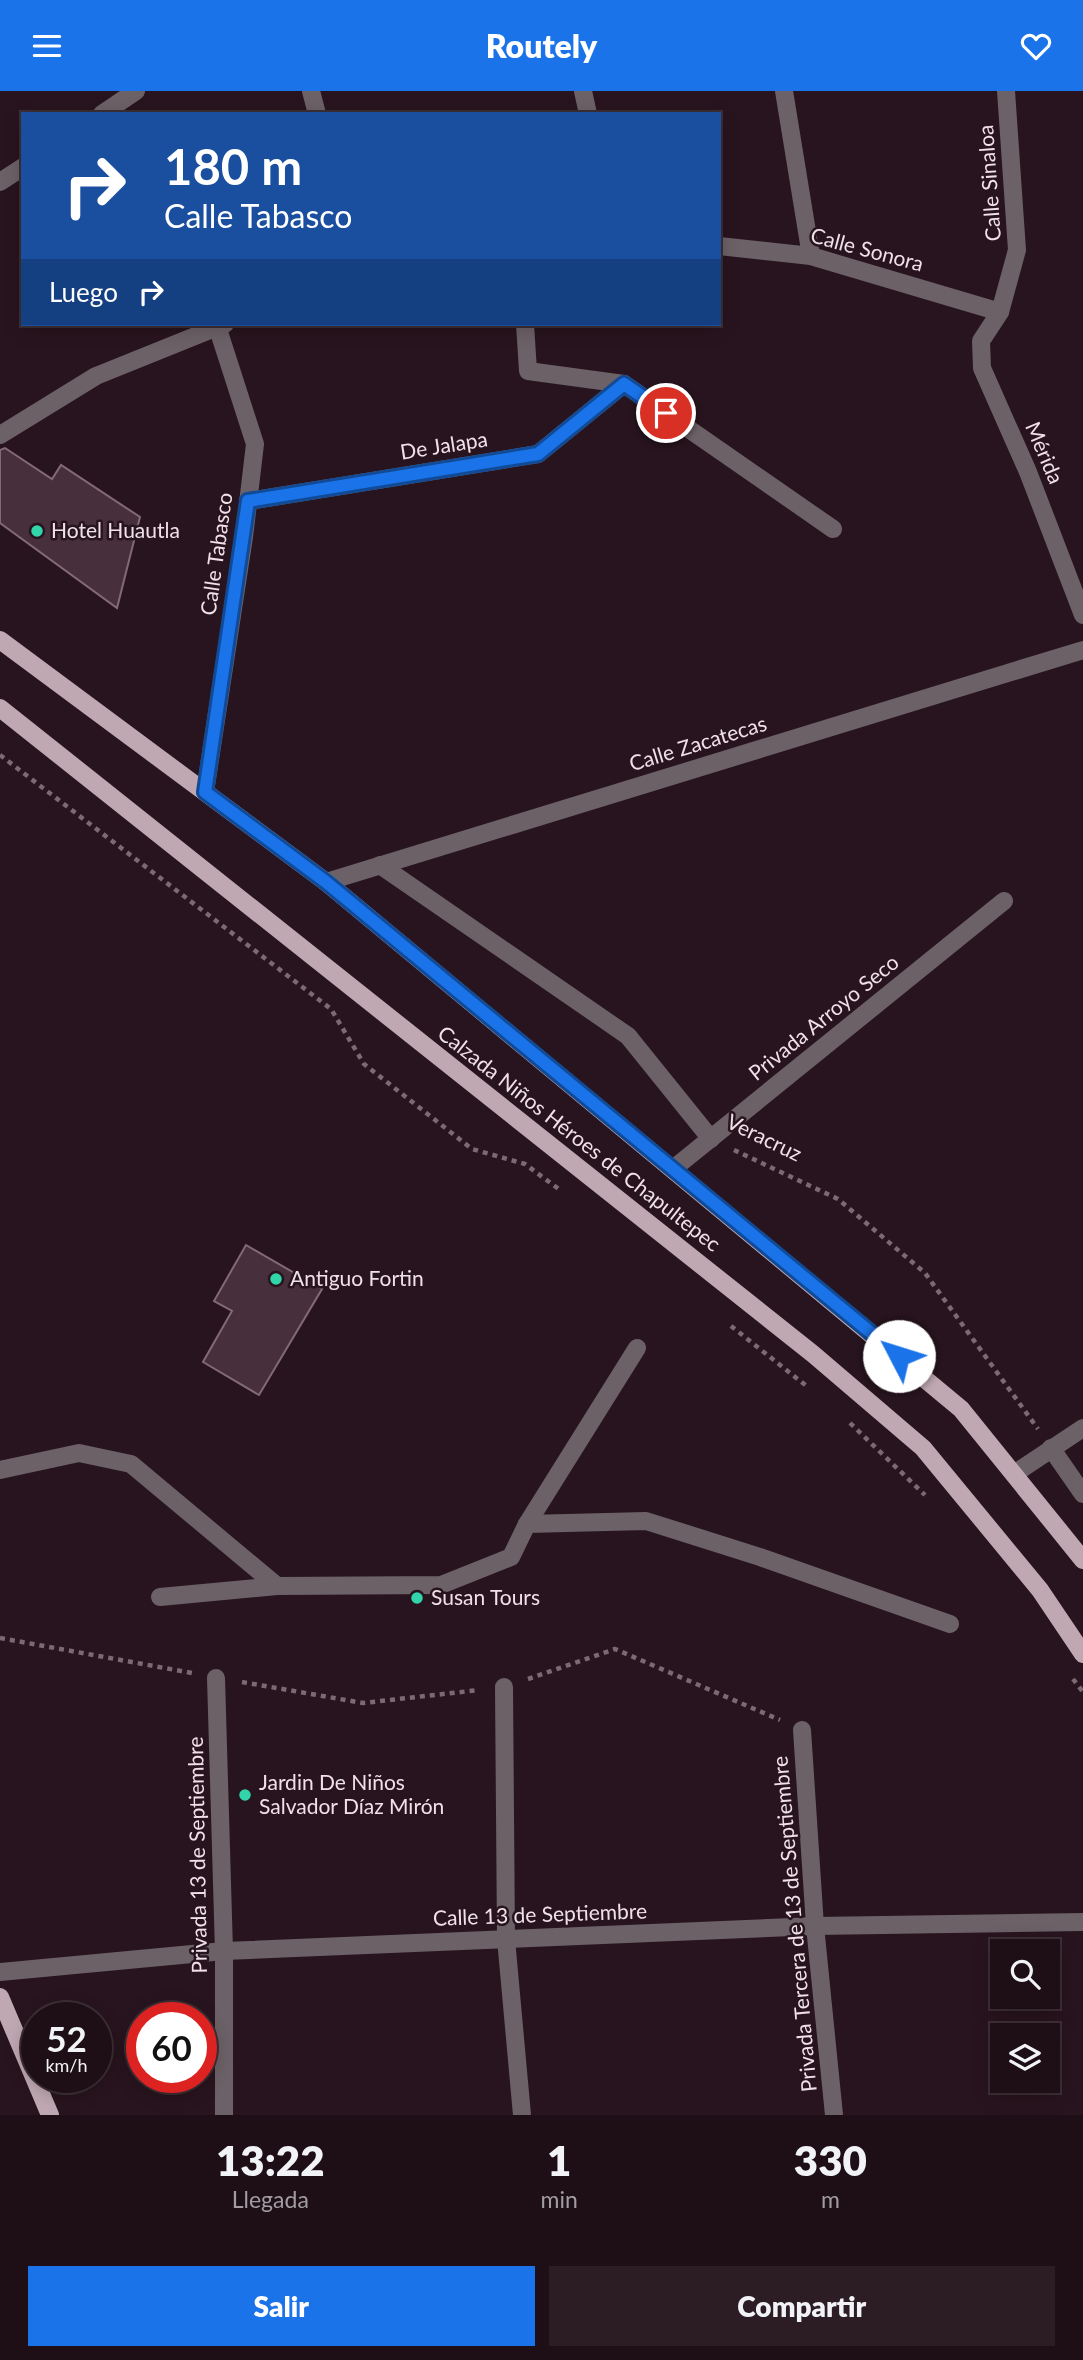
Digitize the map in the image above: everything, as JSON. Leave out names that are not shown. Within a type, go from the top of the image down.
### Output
[{"type":"main road","name":"Calzada Niños Héroes de Chapultepec","points":[[0,640],[326,882],[961,1409],[1083,1560]]},
{"type":"main road","name":"Calzada Niños Héroes de Chapultepec","points":[[0,708],[802,1345],[923,1448],[1031,1580],[1083,1654]]},
{"type":"main road","points":[[0,1997],[50,2115]]},
{"type":"street","points":[[105,112],[136,91]]},
{"type":"street","points":[[311,91],[316,112]]},
{"type":"street","points":[[583,91],[588,112]]},
{"type":"street","points":[[785,91],[811,256]]},
{"type":"street","name":"Calle Sinaloa","points":[[1000,311],[1017,250],[1006,91]]},
{"type":"street","points":[[0,182],[21,168]]},
{"type":"street","name":"Calle Sonora","points":[[721,246],[811,256],[1000,311]]},
{"type":"street","name":"Mérida","points":[[1000,311],[981,341],[982,368],[1028,472],[1083,615]]},
{"type":"street","points":[[0,435],[96,376],[219,326]]},
{"type":"street","name":"Calle Tabasco","points":[[205,792],[255,444],[221,326]]},
{"type":"street","points":[[525,326],[528,371],[624,384],[833,529]]},
{"type":"street","name":"De Jalapa","points":[[248,501],[538,454],[624,384]]},
{"type":"street","name":"Calle Zacatecas","points":[[326,882],[1083,650]]},
{"type":"street","name":"Veracruz","points":[[380,865],[628,1036],[711,1139]]},
{"type":"street","name":"Privada Arroyo Seco","points":[[673,1168],[1004,901]]},
{"type":"street","points":[[160,1597],[277,1586],[441,1585],[511,1557],[527,1524],[637,1348]]},
{"type":"street","points":[[1014,1474],[1083,1428]]},
{"type":"street","points":[[1052,1448],[1083,1494]]},
{"type":"street","points":[[0,1471],[79,1453],[131,1464],[277,1586]]},
{"type":"street","points":[[527,1524],[646,1521],[760,1557],[950,1624]]},
{"type":"street","name":"Privada 13 de Septiembre","points":[[216,1678],[224,1951],[224,2115]]},
{"type":"street","points":[[504,1687],[506,1939],[522,2115]]},
{"type":"street","name":"Privada Tercera de 13 de Septiembre","points":[[802,1730],[815,1926],[834,2115]]},
{"type":"street","name":"Calle 13 de Septiembre","points":[[0,1972],[224,1951],[815,1926],[1083,1922]]},
{"type":"path","points":[[0,755],[331,1009],[364,1063],[472,1149],[525,1164],[568,1195]]},
{"type":"path","name":"Veracruz","points":[[711,1139],[838,1199],[925,1273],[1052,1448]]},
{"type":"path","points":[[722,1318],[815,1393]]},
{"type":"path","points":[[846,1419],[934,1505]]},
{"type":"path","points":[[0,1638],[363,1703],[504,1687],[615,1649],[802,1730]]},
{"type":"path","points":[[1069,1673],[1083,1692]]},
{"type":"building","points":[[5,448],[52,479],[61,465],[140,517],[117,608],[0,523],[0,450]]},
{"type":"building","points":[[246,1245],[322,1289],[259,1395],[203,1362],[232,1311],[214,1301]]},
{"type":"place","name":"Hotel Huautla","points":[[37,531]]},
{"type":"place","name":"Antiguo Fortin","points":[[276,1279]]},
{"type":"place","name":"Susan Tours","points":[[417,1598]]},
{"type":"place","name":"Jardin De Niños Salvador Díaz Mirón","points":[[245,1795]]},
{"type":"route","points":[[666,413],[624,384],[538,454],[248,501],[205,792],[326,882],[899,1356]]}]
